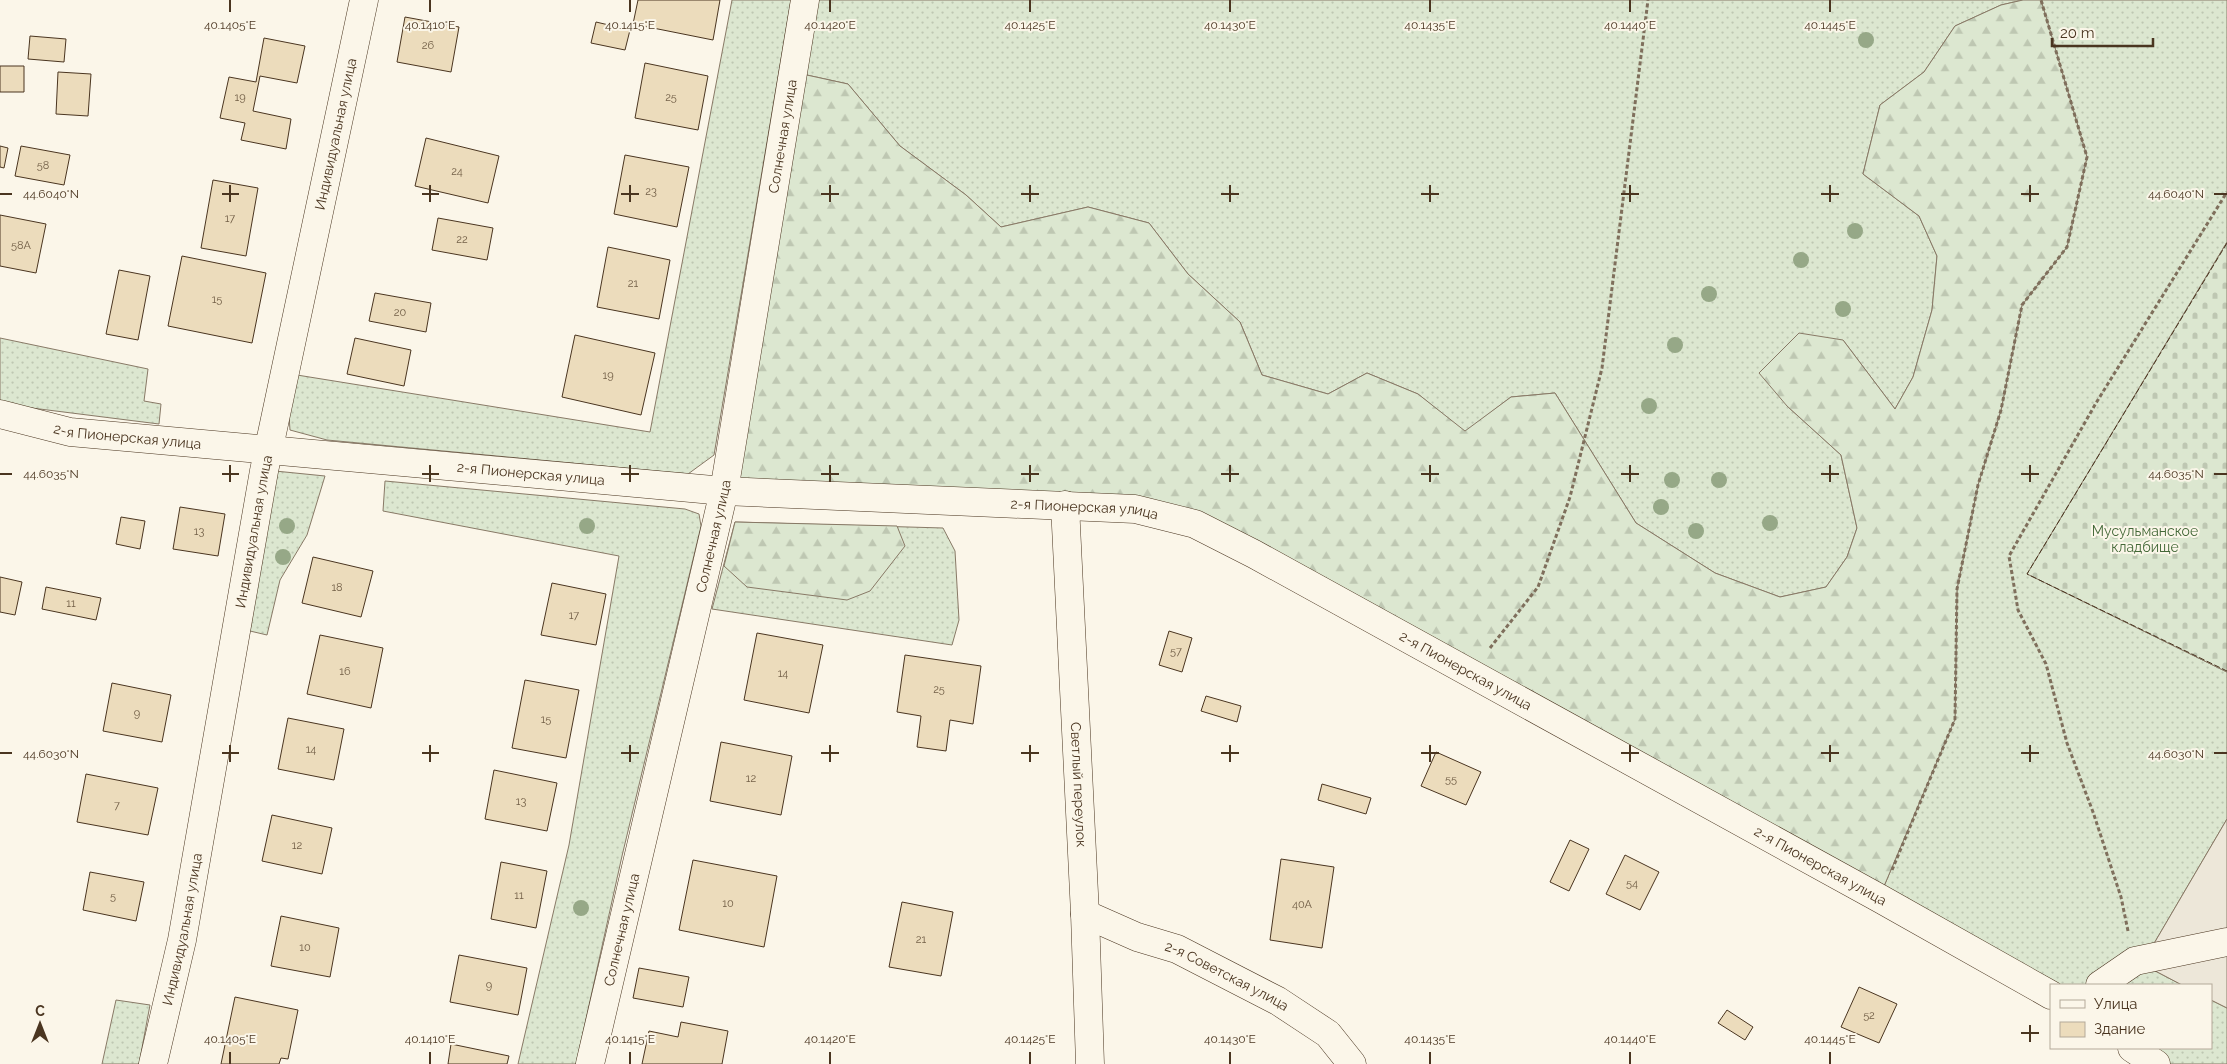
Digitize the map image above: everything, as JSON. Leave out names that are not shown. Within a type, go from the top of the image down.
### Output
[{"type":"street","name":"Индивидуальная улица","points":[[153,1064],[182,940],[269,451],[364,0]]},
{"type":"street","name":"Солнечная улица","points":[[590,1064],[724,492],[805,0]]},
{"type":"street","name":"2-я Пионерская улица","points":[[0,414],[70,432],[269,451],[724,492],[1135,509],[1195,524],[1471,672],[2050,994]]},
{"type":"street","name":"Светлый переулок","points":[[1065,506],[1085,914],[1090,1064]]},
{"type":"street","name":"2-я Советская улица","points":[[1085,914],[1137,937],[1177,949],[1278,1001],[1328,1034],[1352,1064]]},
{"type":"street","points":[[2101,984],[2135,960],[2227,942]]},
{"type":"street","points":[[2134,1049],[2156,1064]]},
{"type":"path","points":[[1471,672],[1538,587],[1570,497],[1602,368],[1648,0]]},
{"type":"path","points":[[1879,898],[1955,719],[1957,589],[1978,485],[2001,410],[2022,305],[2067,247],[2087,157],[2041,0]]},
{"type":"path","points":[[2135,960],[2121,897],[2093,812],[2067,743],[2046,664],[2018,610],[2009,556],[2096,403],[2227,192]]},
{"type":"green space","points":[[732,0],[791,0],[714,455],[688,474],[327,440],[290,430],[289,416],[297,375],[650,432]]},
{"type":"green space","points":[[805,0],[2023,0],[2001,5],[1955,26],[1924,72],[1880,105],[1863,174],[1919,216],[1937,256],[1932,310],[1913,377],[1895,409],[1843,340],[1787,406],[1841,455],[1857,528],[1847,557],[1826,587],[1780,597],[1715,573],[1636,523],[1555,393],[1511,397],[1465,432],[1418,394],[1367,373],[1328,394],[1262,375],[1240,322],[1188,274],[1149,223],[1088,207],[1001,227],[966,195],[900,146],[848,84],[793,72]]},
{"type":"green space","points":[[2023,0],[2041,0],[2087,157],[2067,247],[2022,305],[2001,410],[1978,485],[1957,589],[1955,719],[1879,898],[1195,524],[724,491],[793,72],[848,84],[900,146],[966,195],[1001,227],[1088,207],[1149,223],[1188,274],[1240,322],[1262,375],[1328,394],[1367,373],[1418,394],[1465,431],[1511,397],[1555,393],[1636,523],[1715,573],[1780,597],[1826,587],[1847,557],[1857,528],[1841,455],[1787,406],[1759,373],[1799,333],[1843,340],[1895,409],[1913,377],[1932,310],[1937,256],[1919,216],[1863,174],[1880,105],[1924,72],[1955,26],[2001,5]]},
{"type":"green space","points":[[2041,0],[2227,0],[2227,242],[2028,574],[2227,672],[2227,819],[2142,964],[2180,984],[2050,984],[1879,898],[1955,719],[1957,589],[1978,485],[2001,410],[2022,305],[2067,247],[2087,157]]},
{"type":"green space","name":"Мусульманское кладбище","points":[[2227,242],[2227,672],[2027,574]]},
{"type":"green space","points":[[0,338],[148,369],[144,401],[161,404],[159,424],[0,404]]},
{"type":"green space","points":[[275,471],[325,476],[307,535],[280,580],[267,635],[250,631]]},
{"type":"green space","points":[[385,481],[685,509],[699,514],[701,526],[622,856],[576,1064],[518,1064],[569,845],[619,556],[383,511]]},
{"type":"green space","points":[[735,522],[943,528],[955,551],[959,620],[952,645],[712,609]]},
{"type":"green space","points":[[735,522],[897,526],[905,546],[870,591],[847,600],[747,587],[724,566]]},
{"type":"green space","points":[[116,1000],[150,1005],[139,1064],[102,1064]]},
{"type":"green space","points":[[2212,1000],[2227,1008],[2227,1064],[2156,1064],[2134,1049],[2212,1049]]},
{"type":"shaded area","points":[[2227,819],[2227,1008],[2212,1000],[2212,984],[2180,984],[2142,964]]},
{"type":"building","points":[[638,0],[720,0],[713,40],[633,24]]},
{"type":"building","points":[[405,17],[459,27],[451,72],[397,62]]},
{"type":"building","points":[[596,22],[630,30],[625,50],[591,43]]},
{"type":"building","points":[[30,36],[66,39],[64,62],[28,59]]},
{"type":"building","points":[[264,38],[305,46],[297,83],[260,76],[253,111],[291,119],[286,149],[241,140],[245,123],[220,118],[229,77],[256,82]]},
{"type":"building","points":[[645,63],[708,76],[698,130],[635,118]]},
{"type":"building","points":[[0,66],[24,66],[24,92],[0,92]]},
{"type":"building","points":[[58,72],[91,74],[88,116],[56,114]]},
{"type":"building","points":[[426,138],[499,156],[488,203],[415,186]]},
{"type":"building","points":[[0,146],[8,148],[4,168],[0,167]]},
{"type":"building","points":[[21,146],[70,155],[64,185],[15,176]]},
{"type":"building","points":[[625,155],[689,167],[677,227],[614,214]]},
{"type":"building","points":[[213,180],[258,188],[246,256],[201,248]]},
{"type":"building","points":[[0,215],[46,224],[36,273],[0,266]]},
{"type":"building","points":[[438,218],[493,228],[487,260],[432,250]]},
{"type":"building","points":[[608,247],[670,260],[659,319],[597,307]]},
{"type":"building","points":[[182,256],[266,273],[252,343],[168,326]]},
{"type":"building","points":[[119,270],[150,276],[138,340],[106,334]]},
{"type":"building","points":[[375,293],[431,303],[426,332],[369,321]]},
{"type":"building","points":[[575,335],[655,353],[641,415],[562,397]]},
{"type":"building","points":[[355,338],[411,350],[404,386],[347,374]]},
{"type":"building","points":[[180,507],[225,514],[218,556],[173,549]]},
{"type":"building","points":[[121,517],[145,521],[140,549],[116,544]]},
{"type":"building","points":[[313,557],[373,571],[361,617],[302,603]]},
{"type":"building","points":[[0,577],[22,582],[15,615],[0,612]]},
{"type":"building","points":[[552,583],[606,594],[596,645],[541,635]]},
{"type":"building","points":[[46,587],[101,598],[96,620],[42,609]]},
{"type":"building","points":[[1169,631],[1192,638],[1182,672],[1159,665]]},
{"type":"building","points":[[757,633],[823,645],[809,713],[744,700]]},
{"type":"building","points":[[320,635],[383,648],[371,708],[307,694]]},
{"type":"building","points":[[905,655],[981,666],[973,724],[950,720],[946,751],[917,747],[921,716],[897,712]]},
{"type":"building","points":[[525,680],[579,690],[566,758],[512,748]]},
{"type":"building","points":[[112,683],[171,695],[162,742],[103,731]]},
{"type":"building","points":[[1206,696],[1241,706],[1237,722],[1201,711]]},
{"type":"building","points":[[288,718],[344,729],[334,780],[278,769]]},
{"type":"building","points":[[721,742],[792,756],[781,815],[710,801]]},
{"type":"building","points":[[1436,752],[1481,772],[1466,805],[1421,786]]},
{"type":"building","points":[[494,770],[557,783],[547,831],[485,819]]},
{"type":"building","points":[[86,774],[158,788],[148,835],[77,822]]},
{"type":"building","points":[[1322,784],[1371,798],[1366,814],[1318,800]]},
{"type":"building","points":[[272,815],[332,828],[322,874],[262,861]]},
{"type":"building","points":[[1570,840],[1589,849],[1569,891],[1550,882]]},
{"type":"building","points":[[1625,855],[1659,872],[1640,910],[1606,894]]},
{"type":"building","points":[[1281,859],[1334,867],[1322,948],[1270,940]]},
{"type":"building","points":[[693,860],[777,876],[764,947],[679,930]]},
{"type":"building","points":[[501,862],[547,871],[536,928],[491,919]]},
{"type":"building","points":[[90,872],[144,882],[136,921],[83,910]]},
{"type":"building","points":[[902,902],[953,912],[941,976],[889,967]]},
{"type":"building","points":[[281,916],[339,928],[330,977],[271,966]]},
{"type":"building","points":[[459,955],[527,968],[518,1015],[450,1002]]},
{"type":"building","points":[[639,968],[689,977],[683,1007],[633,998]]},
{"type":"building","points":[[1859,987],[1897,1004],[1879,1043],[1841,1027]]},
{"type":"building","points":[[235,997],[298,1010],[288,1059],[281,1058],[279,1064],[221,1064]]},
{"type":"building","points":[[1727,1010],[1753,1027],[1745,1040],[1718,1023]]},
{"type":"building","points":[[681,1022],[728,1031],[722,1064],[642,1064],[649,1031],[678,1037]]},
{"type":"building","points":[[451,1044],[509,1056],[507,1064],[448,1064]]},
{"type":"fence","points":[[2227,243],[2027,574],[2227,671]]}]
